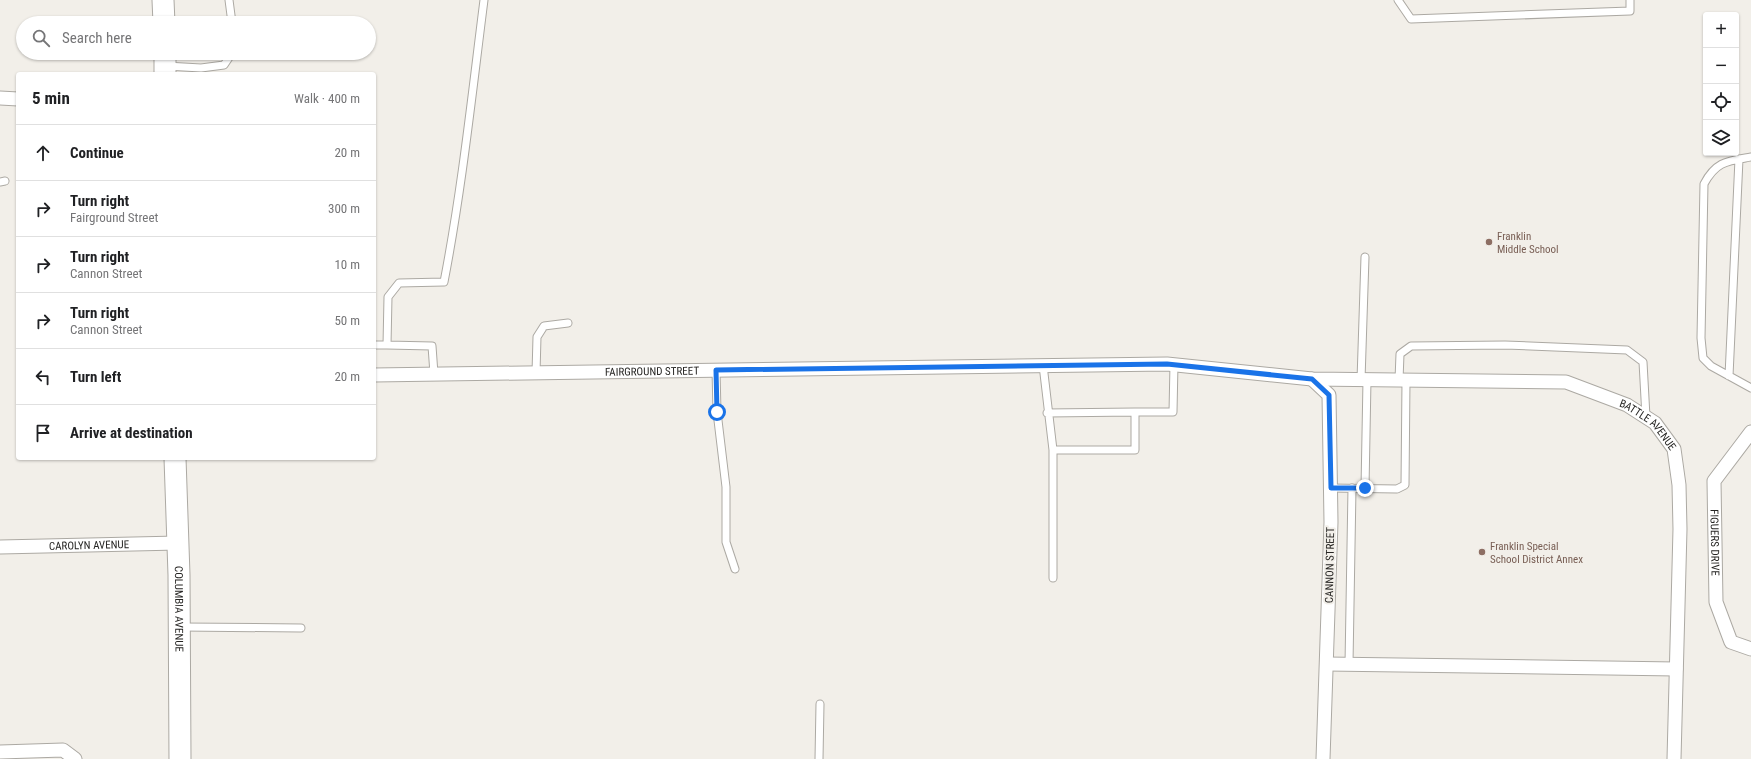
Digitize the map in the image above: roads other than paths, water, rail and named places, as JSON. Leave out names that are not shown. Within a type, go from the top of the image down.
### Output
[{"type":"main road","points":[[163,0],[164,16]]},
{"type":"main road","name":"COLUMBIA AVENUE","points":[[175,460],[180,575],[178,627],[180,759]]},
{"type":"street","points":[[0,98],[16,99]]},
{"type":"street","name":"FAIRGROUND STREET","points":[[376,375],[1174,364],[1312,379]]},
{"type":"street","name":"BATTLE AVENUE","points":[[1312,379],[1566,382],[1627,405],[1655,423],[1674,448],[1679,486],[1680,530],[1674,759]]},
{"type":"street","name":"CANNON STREET","points":[[1312,379],[1329,395],[1331,488],[1323,759]]},
{"type":"street","name":"FIGUERS DRIVE","points":[[1751,432],[1714,481],[1716,602],[1731,642],[1751,649]]},
{"type":"street","name":"CAROLYN AVENUE","points":[[0,547],[178,543]]},
{"type":"street","points":[[1327,664],[1676,668]]},
{"type":"street","points":[[0,752],[64,750],[75,759]]},
{"type":"lane","points":[[229,0],[231,16]]},
{"type":"lane","points":[[387,345],[388,297],[399,283],[444,282],[452,240],[470,117],[484,0]]},
{"type":"lane","points":[[1398,0],[1411,19],[1630,11],[1630,0]]},
{"type":"lane","points":[[165,64],[201,68],[224,65],[227,60]]},
{"type":"lane","points":[[1751,157],[1726,161],[1711,172],[1704,184],[1701,338],[1703,358],[1711,366],[1751,388]]},
{"type":"lane","points":[[1729,376],[1739,159]]},
{"type":"lane","points":[[1365,257],[1365,488]]},
{"type":"lane","points":[[536,373],[537,337],[544,326],[568,323]]},
{"type":"lane","points":[[376,345],[432,346],[434,374]]},
{"type":"lane","points":[[1331,488],[1397,489],[1405,485],[1403,381],[1400,354],[1411,346],[1504,345],[1627,350],[1643,362],[1646,418]]},
{"type":"lane","points":[[1048,413],[1173,412],[1174,364]]},
{"type":"lane","points":[[1043,366],[1048,413],[1052,428],[1054,578]]},
{"type":"lane","points":[[716,370],[717,412],[726,487],[726,542],[735,569]]},
{"type":"lane","points":[[1053,450],[1135,450],[1135,412]]},
{"type":"lane","points":[[1349,664],[1352,488]]},
{"type":"lane","points":[[178,627],[301,628]]},
{"type":"lane","points":[[819,759],[820,704]]},
{"type":"place","name":"Franklin Middle School","points":[[1489,242]]},
{"type":"place","name":"Franklin Special School District Annex","points":[[1482,552]]}]
